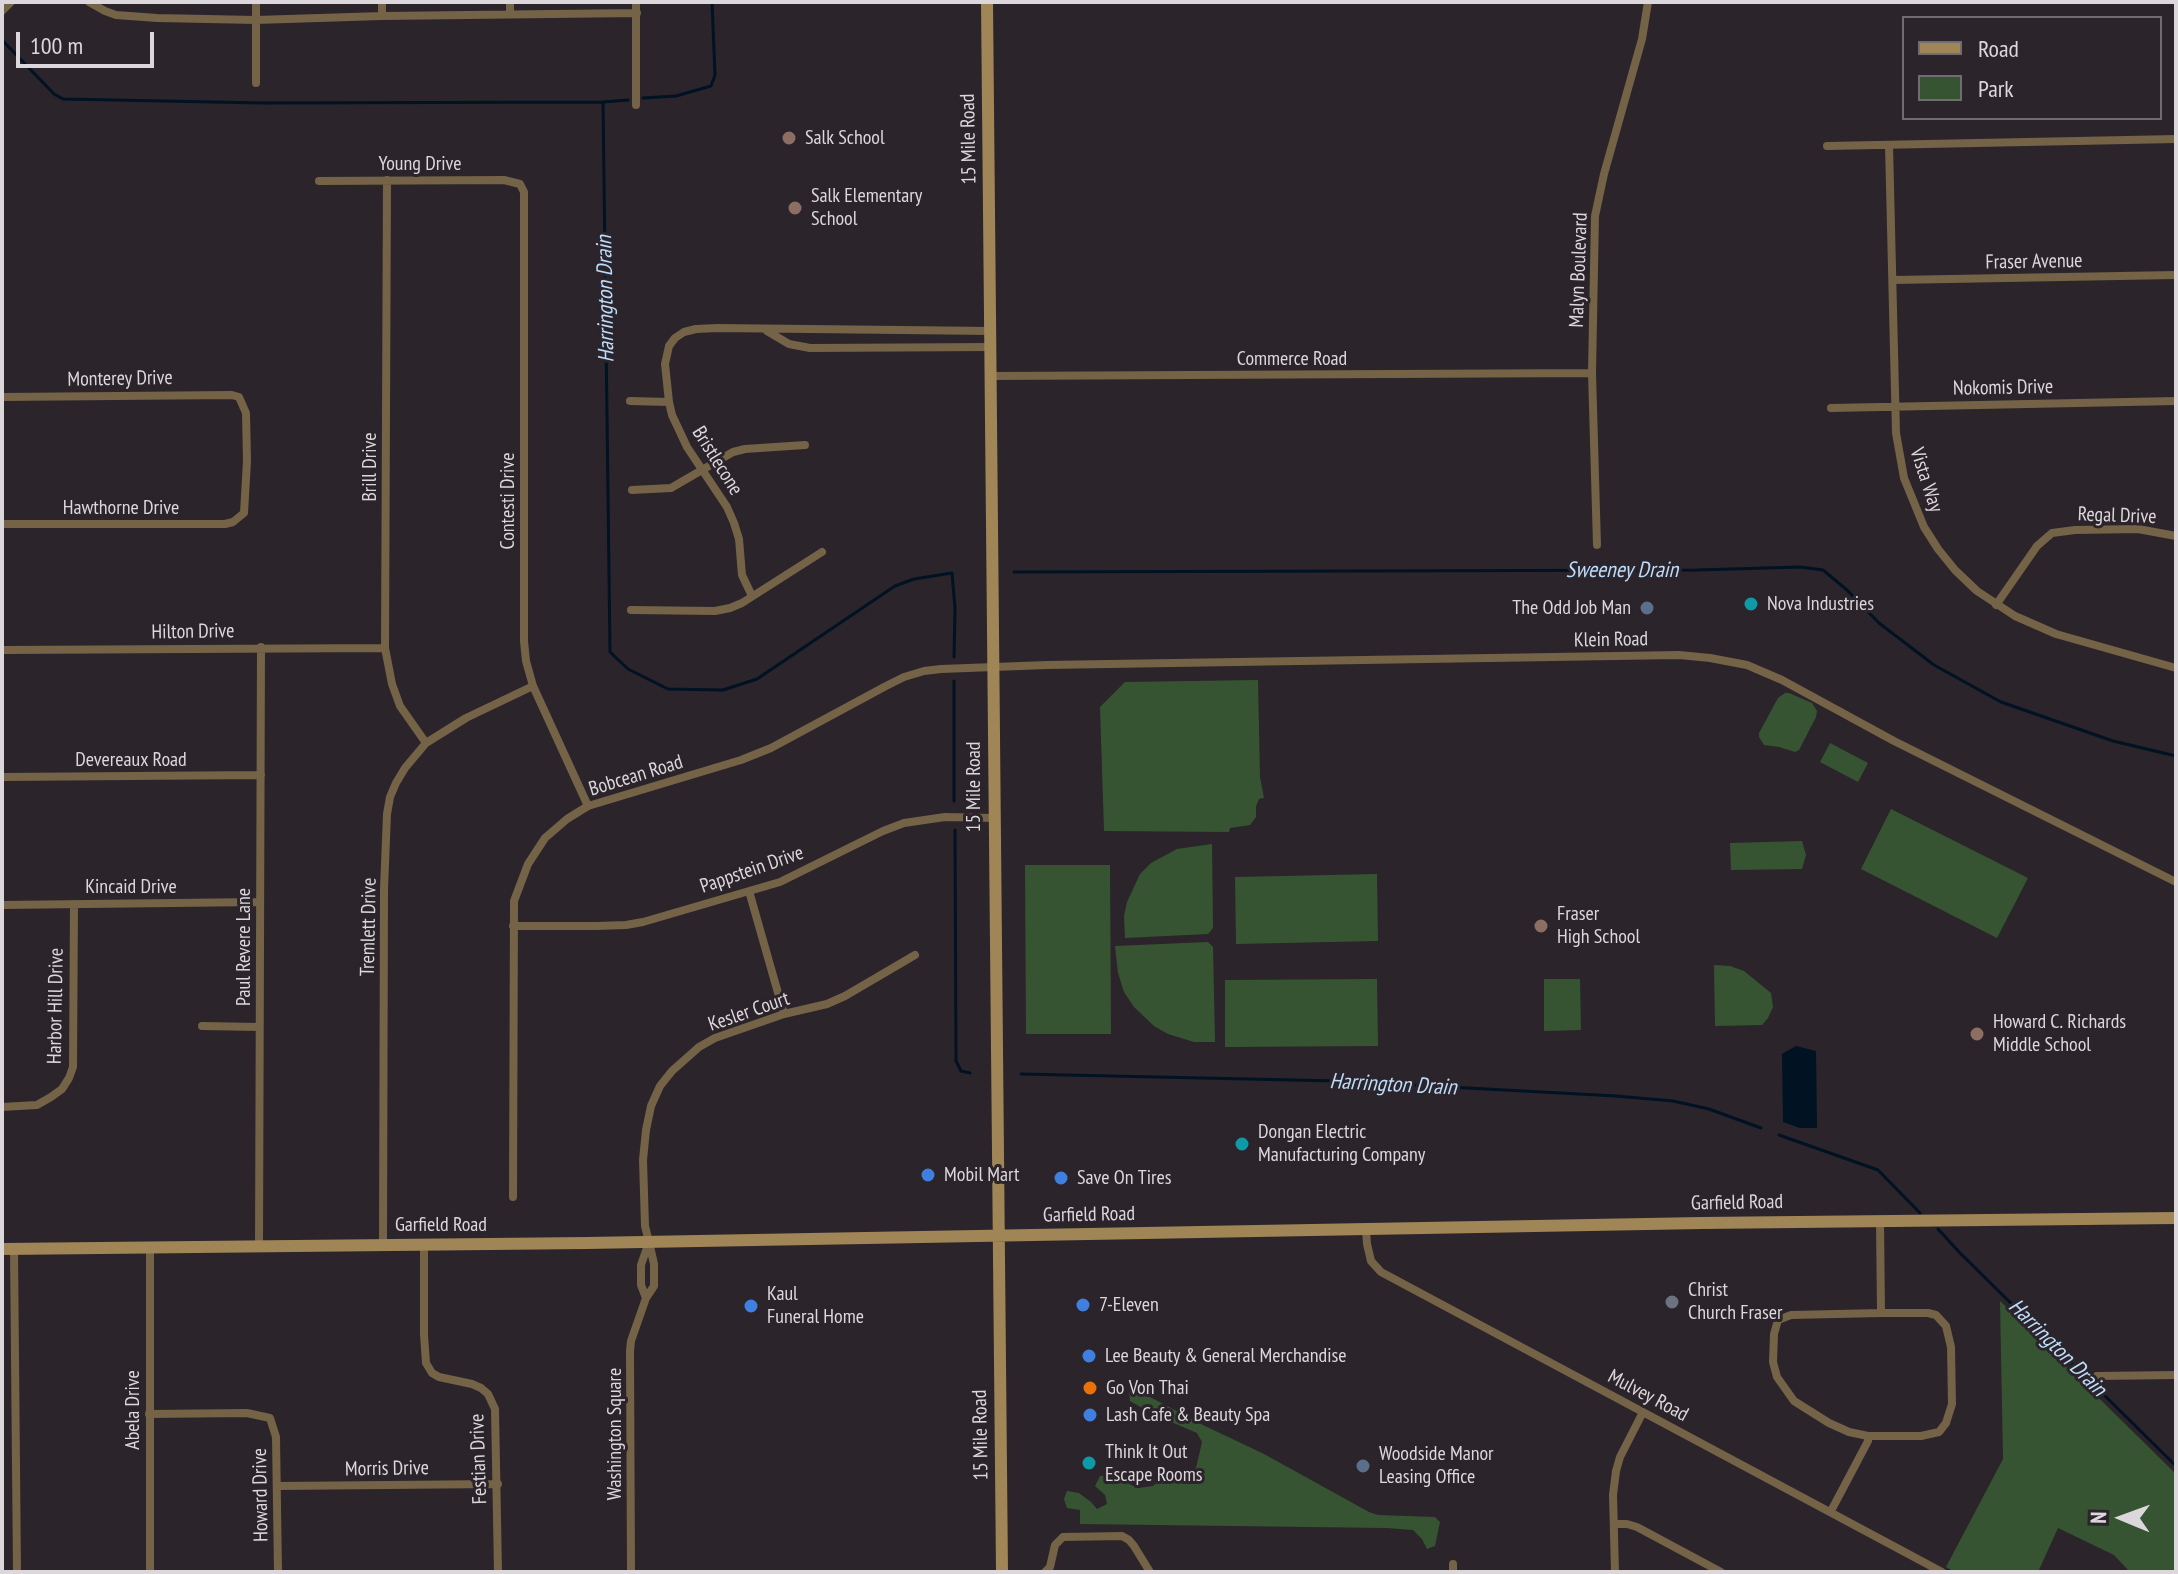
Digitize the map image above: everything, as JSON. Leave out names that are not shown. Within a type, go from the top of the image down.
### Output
[{"type":"main road","name":"15 Mile Road","points":[[987,2],[1002,1572]]},
{"type":"main road","name":"Garfield Road","points":[[8,1249],[2176,1218]]},
{"type":"street","points":[[2,11],[11,2]]},
{"type":"street","points":[[89,2],[105,11],[126,16],[256,20],[637,13]]},
{"type":"street","points":[[256,2],[256,83]]},
{"type":"street","points":[[382,2],[382,16]]},
{"type":"street","points":[[510,2],[510,14]]},
{"type":"street","points":[[636,2],[636,105]]},
{"type":"street","name":"Malyn Boulevard","points":[[1597,545],[1592,373],[1595,216],[1642,39],[1648,2]]},
{"type":"street","points":[[1827,146],[2176,139]]},
{"type":"street","name":"Vista Way","points":[[1889,145],[1896,433],[1904,478],[1924,527],[1955,570],[1996,605],[2056,634],[2176,668]]},
{"type":"street","name":"Brill Drive","points":[[387,180],[385,648],[400,706],[426,743]]},
{"type":"street","name":"Young Drive","points":[[319,181],[504,180],[520,184]]},
{"type":"street","name":"Contesti Drive","points":[[520,184],[526,202],[523,620],[526,661],[533,686],[588,806]]},
{"type":"street","name":"Fraser Avenue","points":[[1893,280],[2176,275]]},
{"type":"street","name":"Bristlecone","points":[[763,328],[789,344],[810,348],[991,347]]},
{"type":"street","name":"Bristlecone","points":[[752,596],[742,575],[739,539],[734,523],[677,427],[669,402],[665,364],[669,346],[675,338],[696,329],[991,331]]},
{"type":"street","name":"Commerce Road","points":[[991,376],[1592,373]]},
{"type":"street","name":"Monterey Drive","points":[[2,397],[222,394],[239,397],[246,413],[247,461],[246,506],[239,519]]},
{"type":"street","points":[[630,401],[669,402]]},
{"type":"street","name":"Nokomis Drive","points":[[1831,408],[2176,401]]},
{"type":"street","points":[[632,490],[671,488],[733,452],[805,445]]},
{"type":"street","name":"Hawthorne Drive","points":[[2,524],[225,524],[239,519]]},
{"type":"street","name":"Regal Drive","points":[[1996,605],[2037,546],[2052,533],[2138,529],[2176,536]]},
{"type":"street","points":[[631,610],[715,611],[730,608],[822,552]]},
{"type":"street","name":"Paul Revere Lane","points":[[259,1246],[261,647]]},
{"type":"street","name":"Hilton Drive","points":[[2,650],[385,648]]},
{"type":"street","name":"Klein Road","points":[[994,668],[1679,655],[1710,658],[1747,665],[1782,680],[1894,741],[2176,882]]},
{"type":"street","name":"Bobcean Road","points":[[513,1197],[514,901],[528,864],[545,838],[588,806],[771,748],[904,677],[941,669],[994,668]]},
{"type":"street","name":"Tremlett Drive","points":[[383,1245],[384,889],[390,797],[396,783],[426,743],[466,718],[533,686]]},
{"type":"street","name":"Devereaux Road","points":[[2,777],[261,775]]},
{"type":"street","name":"Pappstein Drive","points":[[513,926],[626,925],[643,922],[801,873],[904,823],[945,817],[994,818]]},
{"type":"street","points":[[749,891],[784,1014]]},
{"type":"street","name":"Kincaid Drive","points":[[2,905],[259,902]]},
{"type":"street","name":"Harbor Hill Drive","points":[[2,1107],[37,1105],[62,1089],[73,1067],[74,904]]},
{"type":"street","name":"Kesler Court","points":[[649,1242],[645,1226],[643,1160],[646,1130],[651,1106],[660,1086],[672,1071],[699,1047],[715,1038],[836,1000],[915,955]]},
{"type":"street","points":[[202,1026],[259,1027]]},
{"type":"street","points":[[1880,1221],[1881,1313]]},
{"type":"street","name":"Mulvey Road","points":[[1366,1229],[1371,1261],[1381,1272],[1942,1572]]},
{"type":"street","name":"Washington Square","points":[[631,1572],[630,1351],[646,1298],[641,1285],[641,1265],[649,1242]]},
{"type":"street","name":"Festian Drive","points":[[424,1245],[426,1363],[432,1373],[439,1377],[472,1384],[488,1394],[495,1409],[498,1572]]},
{"type":"street","name":"Abela Drive","points":[[150,1248],[150,1572]]},
{"type":"street","points":[[8,1249],[17,1572]]},
{"type":"street","points":[[1881,1313],[1928,1313],[1943,1320],[1950,1335],[1952,1404],[1946,1423],[1939,1432],[1868,1436],[1835,1426],[1794,1401],[1777,1377],[1773,1362],[1778,1320],[1791,1315],[1881,1313]]},
{"type":"street","points":[[2097,1376],[2176,1375]]},
{"type":"street","points":[[1615,1572],[1613,1495],[1616,1471],[1643,1412]]},
{"type":"street","name":"Howard Drive","points":[[149,1414],[247,1413],[270,1418],[276,1437],[278,1572]]},
{"type":"street","points":[[1831,1511],[1868,1436]]},
{"type":"street","name":"Morris Drive","points":[[277,1486],[498,1484]]},
{"type":"street","points":[[1614,1524],[1637,1527],[1721,1572]]},
{"type":"street","points":[[1045,1572],[1050,1567],[1055,1545],[1063,1537],[1122,1536],[1129,1540],[1150,1572]]},
{"type":"green space","points":[[1258,680],[1260,777],[1264,798],[1259,799],[1256,817],[1250,825],[1230,828],[1229,832],[1104,831],[1100,707],[1125,682]]},
{"type":"green space","points":[[1789,693],[1812,703],[1817,711],[1799,750],[1795,752],[1764,745],[1759,737],[1778,698]]},
{"type":"green space","points":[[1830,743],[1868,763],[1858,782],[1820,762]]},
{"type":"green space","points":[[1891,809],[2028,878],[1997,938],[1861,869]]},
{"type":"green space","points":[[1802,841],[1806,855],[1802,869],[1731,870],[1730,843]]},
{"type":"green space","points":[[1212,844],[1213,928],[1208,934],[1125,938],[1127,902],[1140,874],[1151,863],[1177,849]]},
{"type":"green space","points":[[1025,865],[1110,865],[1111,1034],[1026,1034]]},
{"type":"green space","points":[[1377,874],[1378,941],[1236,944],[1235,877]]},
{"type":"green space","points":[[1208,942],[1213,947],[1215,1042],[1194,1042],[1154,1026],[1134,1007],[1124,992],[1118,973],[1115,946]]},
{"type":"green space","points":[[1714,965],[1744,971],[1771,993],[1773,1007],[1762,1025],[1715,1026]]},
{"type":"green space","points":[[1377,979],[1378,1046],[1225,1047],[1225,980]]},
{"type":"green space","points":[[1544,979],[1580,979],[1581,1030],[1544,1031]]},
{"type":"green space","points":[[2000,1301],[2176,1474],[2176,1572],[2130,1572],[2114,1555],[2058,1528],[2038,1572],[1955,1572],[1946,1567],[2003,1459]]},
{"type":"green space","points":[[1129,1388],[1264,1454],[1369,1512],[1435,1517],[1440,1522],[1435,1546],[1427,1549],[1413,1530],[1387,1528],[1080,1524],[1080,1510],[1067,1508],[1064,1499],[1067,1491],[1079,1493],[1097,1509],[1107,1504],[1105,1495],[1095,1486],[1100,1476],[1111,1476],[1138,1488],[1153,1486],[1164,1477],[1184,1475],[1196,1468],[1202,1442],[1197,1433],[1130,1401]]},
{"type":"water","points":[[1796,1046],[1816,1051],[1817,1128],[1800,1128],[1783,1122],[1782,1054]]},
{"type":"waterway","points":[[643,98],[676,96],[711,86],[715,75],[712,2]]},
{"type":"waterway","name":"Harrington Drain","points":[[2,40],[54,94],[63,99],[263,103],[628,100]]},
{"type":"waterway","name":"Harrington Drain","points":[[603,102],[610,652],[628,669],[668,689],[723,690],[757,679],[895,586],[914,579],[952,573],[954,657]]},
{"type":"waterway","name":"Sweeney Drain","points":[[1014,572],[1800,567],[1823,570],[1879,623],[1934,665],[2001,702],[2113,741],[2176,756]]},
{"type":"waterway","name":"Harrington Drain","points":[[954,681],[954,801]]},
{"type":"waterway","name":"Harrington Drain","points":[[955,830],[956,1061],[961,1071],[970,1073]]},
{"type":"waterway","name":"Harrington Drain","points":[[1021,1074],[1338,1081],[1616,1096],[1673,1101],[1709,1109],[1761,1128]]},
{"type":"waterway","name":"Harrington Drain","points":[[1779,1135],[1878,1170],[1920,1213]]},
{"type":"waterway","name":"Harrington Drain","points":[[1938,1229],[2176,1466]]},
{"type":"place","name":"Salk School","points":[[789,138]]},
{"type":"place","name":"Salk Elementary School","points":[[795,208]]},
{"type":"place","name":"Nova Industries","points":[[1751,604]]},
{"type":"place","name":"The Odd Job Man","points":[[1647,608]]},
{"type":"place","name":"Fraser High School","points":[[1541,926]]},
{"type":"place","name":"Howard C. Richards Middle School","points":[[1977,1034]]},
{"type":"place","name":"Dongan Electric Manufacturing Company","points":[[1242,1144]]},
{"type":"place","name":"Mobil Mart","points":[[928,1175]]},
{"type":"place","name":"Save On Tires","points":[[1061,1178]]},
{"type":"place","name":"Christ Church Fraser","points":[[1672,1302]]},
{"type":"place","name":"7-Eleven","points":[[1083,1305]]},
{"type":"place","name":"Kaul Funeral Home","points":[[751,1306]]},
{"type":"place","name":"Lee Beauty & General Merchandise","points":[[1089,1356]]},
{"type":"place","name":"Go Von Thai","points":[[1090,1388]]},
{"type":"place","name":"Lash Cafe & Beauty Spa","points":[[1090,1415]]},
{"type":"place","name":"Think It Out Escape Rooms","points":[[1089,1463]]},
{"type":"place","name":"Woodside Manor Leasing Office","points":[[1363,1466]]}]
